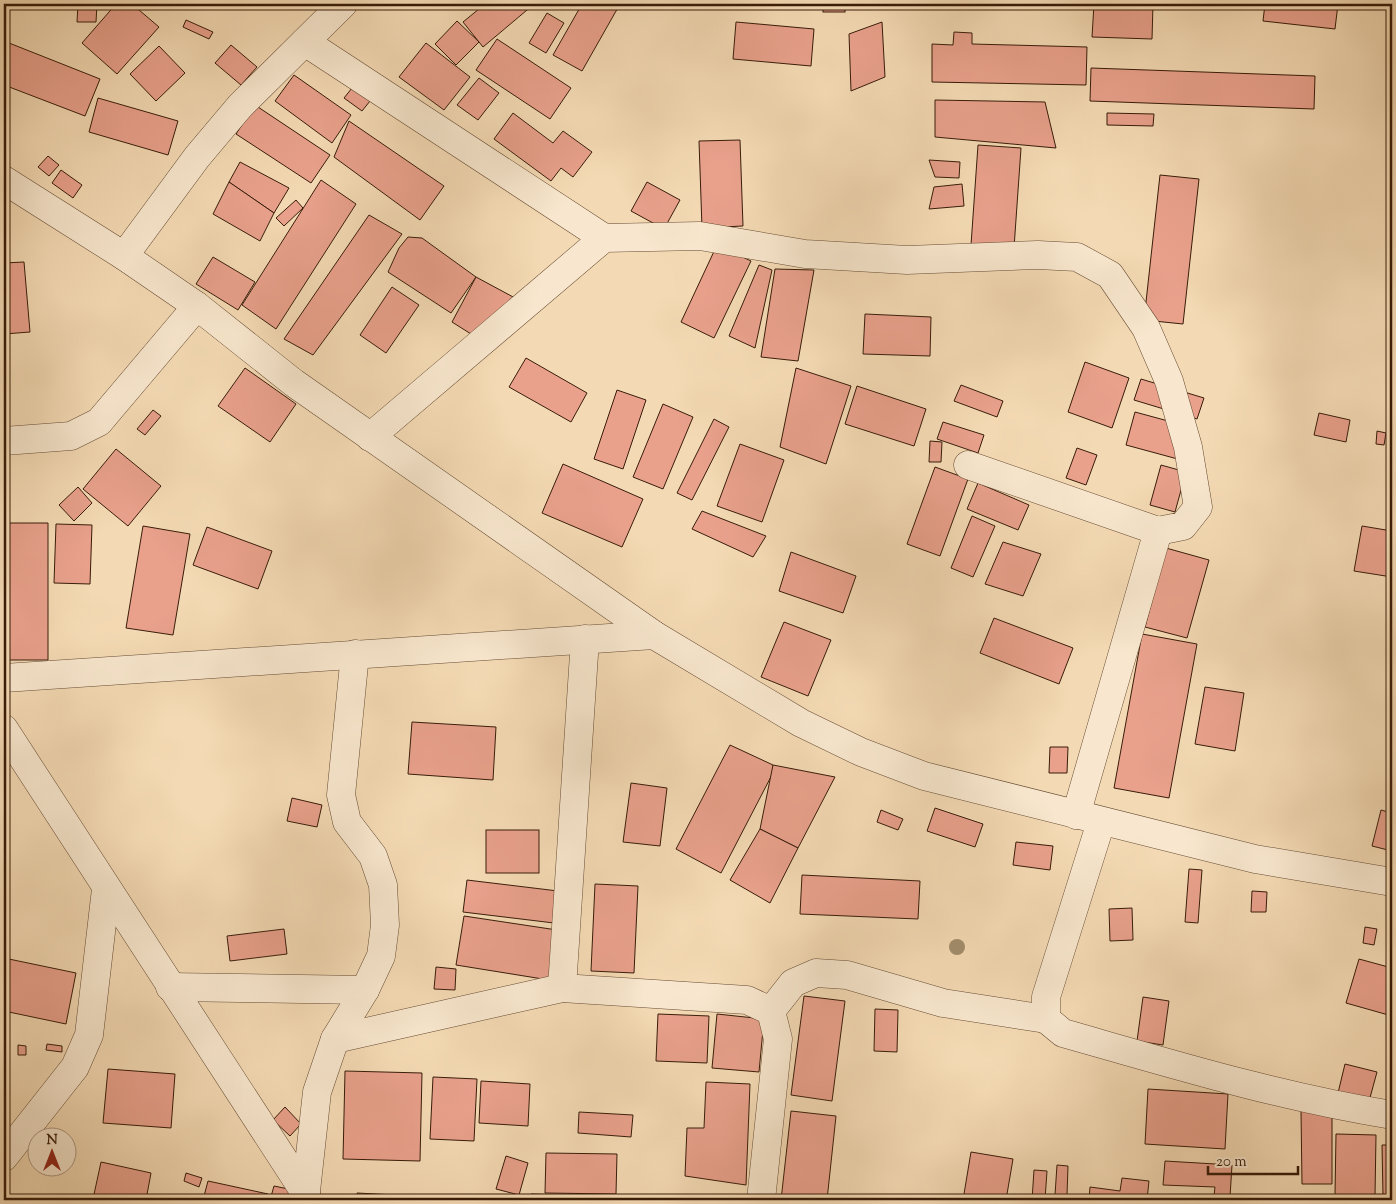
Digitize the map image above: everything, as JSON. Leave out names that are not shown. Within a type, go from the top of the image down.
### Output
[{"type":"street","points":[[124,256],[197,157],[240,106],[343,4]]},
{"type":"street","points":[[306,42],[604,238],[700,236],[805,254],[907,260],[1038,255],[1076,256],[1110,276],[1146,328],[1174,400],[1188,447],[1198,507],[1183,526],[1158,531],[968,465]]},
{"type":"street","points":[[4,180],[124,256],[197,306],[294,383],[654,635],[801,723],[861,752],[924,776],[1254,859],[1392,882]]},
{"type":"street","points":[[370,437],[604,238]]},
{"type":"street","points":[[4,441],[70,436],[100,422],[197,306]]},
{"type":"street","points":[[1046,1020],[1046,996],[1158,531]]},
{"type":"street","points":[[4,678],[654,635]]},
{"type":"street","points":[[562,988],[585,640]]},
{"type":"street","points":[[306,1197],[317,1092],[335,1039],[365,990],[381,956],[385,925],[383,885],[373,856],[347,822],[341,795],[355,654]]},
{"type":"street","points":[[4,729],[306,1197]]},
{"type":"street","points":[[4,1157],[74,1067],[88,1035],[106,889]]},
{"type":"street","points":[[771,1012],[793,983],[816,973],[847,975],[943,1003],[1046,1020],[1063,1033],[1234,1082],[1347,1108],[1392,1115]]},
{"type":"street","points":[[170,987],[365,990]]},
{"type":"street","points":[[335,1039],[562,988],[747,1000],[771,1012],[778,1039],[760,1200]]},
{"type":"building","points":[[78,4],[97,4],[96,22],[77,22]]},
{"type":"building","points":[[116,4],[132,4],[159,27],[117,74],[82,43]]},
{"type":"building","points":[[485,4],[533,5],[483,47],[463,22]]},
{"type":"building","points":[[582,4],[620,4],[582,71],[553,55]]},
{"type":"building","points":[[823,4],[845,4],[845,12],[823,12]]},
{"type":"building","points":[[1094,4],[1153,4],[1152,39],[1092,37]]},
{"type":"building","points":[[1162,4],[1215,4],[1215,8],[1162,6]]},
{"type":"building","points":[[1265,4],[1338,4],[1335,29],[1263,21]]},
{"type":"building","points":[[547,13],[564,23],[546,53],[529,43]]},
{"type":"building","points":[[186,20],[213,32],[209,39],[183,27]]},
{"type":"building","points":[[457,21],[479,42],[456,65],[435,44]]},
{"type":"building","points":[[736,22],[814,29],[811,66],[733,59]]},
{"type":"building","points":[[882,22],[885,77],[851,91],[849,34]]},
{"type":"building","points":[[954,32],[972,33],[972,44],[1087,47],[1086,85],[932,82],[932,44],[953,45]]},
{"type":"building","points":[[497,39],[571,88],[550,119],[476,70]]},
{"type":"building","points":[[4,41],[100,79],[85,116],[4,85]]},
{"type":"building","points":[[426,43],[470,77],[444,110],[399,77]]},
{"type":"building","points":[[231,45],[257,67],[241,85],[215,63]]},
{"type":"building","points":[[159,46],[185,73],[156,101],[130,74]]},
{"type":"building","points":[[1091,68],[1315,76],[1314,109],[1090,101]]},
{"type":"building","points":[[294,75],[351,115],[332,143],[275,101]]},
{"type":"building","points":[[479,78],[499,93],[478,120],[457,105]]},
{"type":"building","points":[[352,88],[370,101],[362,111],[344,98]]},
{"type":"building","points":[[98,98],[178,121],[168,155],[89,132]]},
{"type":"building","points":[[935,100],[1045,102],[1056,148],[935,137]]},
{"type":"building","points":[[255,105],[330,155],[311,183],[236,134]]},
{"type":"building","points":[[513,113],[553,143],[563,131],[592,152],[573,177],[561,168],[551,181],[494,139]]},
{"type":"building","points":[[1107,113],[1154,114],[1153,126],[1107,125]]},
{"type":"building","points":[[349,121],[444,186],[420,220],[334,157]]},
{"type":"building","points":[[740,140],[743,226],[702,228],[699,141]]},
{"type":"building","points":[[978,145],[1021,148],[1014,248],[971,245]]},
{"type":"building","points":[[48,156],[59,165],[49,176],[38,167]]},
{"type":"building","points":[[929,160],[960,162],[959,178],[935,177]]},
{"type":"building","points":[[240,162],[289,188],[274,213],[229,182]]},
{"type":"building","points":[[61,170],[82,185],[73,198],[52,183]]},
{"type":"building","points":[[1160,175],[1199,179],[1183,324],[1144,320]]},
{"type":"building","points":[[321,180],[356,204],[276,329],[242,305]]},
{"type":"building","points":[[229,182],[274,213],[260,241],[213,214]]},
{"type":"building","points":[[647,182],[680,200],[664,229],[631,211]]},
{"type":"building","points":[[962,184],[964,206],[929,209],[934,187]]},
{"type":"building","points":[[296,200],[303,208],[284,226],[276,218]]},
{"type":"building","points":[[369,215],[402,234],[313,355],[284,339]]},
{"type":"building","points":[[408,237],[422,238],[476,277],[451,313],[388,272],[399,248]]},
{"type":"building","points":[[717,245],[751,261],[714,338],[681,322]]},
{"type":"building","points":[[213,257],[255,282],[238,310],[196,284]]},
{"type":"building","points":[[24,262],[30,332],[4,334],[4,263]]},
{"type":"building","points":[[759,265],[772,270],[755,348],[729,336]]},
{"type":"building","points":[[775,269],[814,270],[798,361],[761,357]]},
{"type":"building","points":[[476,277],[515,298],[471,334],[452,322]]},
{"type":"building","points":[[392,287],[419,305],[386,353],[360,335]]},
{"type":"building","points":[[865,314],[931,317],[930,356],[863,354]]},
{"type":"building","points":[[526,358],[587,393],[571,422],[509,387]]},
{"type":"building","points":[[1085,362],[1129,378],[1112,428],[1068,412]]},
{"type":"building","points":[[245,368],[296,404],[270,442],[218,406]]},
{"type":"building","points":[[796,368],[851,386],[826,464],[780,447]]},
{"type":"building","points":[[1141,379],[1204,398],[1197,419],[1134,400]]},
{"type":"building","points":[[961,385],[1003,401],[997,417],[954,401]]},
{"type":"building","points":[[857,386],[926,409],[914,446],[845,424]]},
{"type":"building","points":[[617,390],[646,400],[623,469],[594,459]]},
{"type":"building","points":[[663,404],[693,417],[663,489],[633,477]]},
{"type":"building","points":[[153,410],[161,416],[145,435],[137,429]]},
{"type":"building","points":[[1135,412],[1194,428],[1185,461],[1126,445]]},
{"type":"building","points":[[1319,413],[1350,420],[1346,442],[1314,435]]},
{"type":"building","points":[[714,419],[729,427],[692,500],[677,493]]},
{"type":"building","points":[[943,422],[984,435],[978,453],[937,439]]},
{"type":"building","points":[[1377,431],[1386,433],[1384,445],[1376,444]]},
{"type":"building","points":[[930,441],[942,442],[941,462],[929,462]]},
{"type":"building","points":[[740,444],[784,460],[762,522],[717,506]]},
{"type":"building","points":[[1077,448],[1097,455],[1086,485],[1066,478]]},
{"type":"building","points":[[116,449],[161,486],[128,526],[83,489]]},
{"type":"building","points":[[563,464],[643,499],[622,547],[542,513]]},
{"type":"building","points":[[1161,465],[1186,472],[1175,512],[1150,505]]},
{"type":"building","points":[[935,467],[968,479],[940,556],[907,544]]},
{"type":"building","points":[[978,483],[1029,505],[1018,530],[967,509]]},
{"type":"building","points":[[78,487],[92,503],[74,521],[59,505]]},
{"type":"building","points":[[702,511],[766,536],[753,557],[692,529]]},
{"type":"building","points":[[972,516],[995,526],[973,577],[951,568]]},
{"type":"building","points":[[7,523],[48,523],[48,660],[4,660],[4,601],[7,601]]},
{"type":"building","points":[[56,524],[92,525],[90,584],[54,583]]},
{"type":"building","points":[[143,526],[190,534],[173,635],[126,628]]},
{"type":"building","points":[[1362,526],[1392,531],[1392,577],[1354,571]]},
{"type":"building","points":[[207,527],[272,551],[258,589],[193,565]]},
{"type":"building","points":[[1003,542],[1041,554],[1023,596],[985,584]]},
{"type":"building","points":[[1166,548],[1209,560],[1187,638],[1145,627]]},
{"type":"building","points":[[791,552],[856,576],[843,613],[779,591]]},
{"type":"building","points":[[994,618],[1073,648],[1059,684],[980,653]]},
{"type":"building","points":[[784,622],[831,640],[808,696],[761,677]]},
{"type":"building","points":[[1142,634],[1197,644],[1169,798],[1114,788]]},
{"type":"building","points":[[1205,687],[1244,693],[1235,751],[1195,744]]},
{"type":"building","points":[[412,722],[496,727],[493,780],[408,774]]},
{"type":"building","points":[[730,745],[773,765],[775,769],[721,873],[676,849]]},
{"type":"building","points":[[1050,747],[1068,747],[1067,773],[1049,773]]},
{"type":"building","points":[[773,765],[835,777],[798,848],[760,829]]},
{"type":"building","points":[[631,783],[667,788],[660,846],[623,842]]},
{"type":"building","points":[[292,798],[322,805],[317,827],[287,821]]},
{"type":"building","points":[[935,808],[983,824],[975,847],[927,831]]},
{"type":"building","points":[[881,810],[903,819],[898,830],[877,822]]},
{"type":"building","points":[[1381,810],[1392,813],[1392,851],[1372,846]]},
{"type":"building","points":[[760,829],[798,848],[770,903],[730,880]]},
{"type":"building","points":[[486,830],[539,830],[539,873],[486,873]]},
{"type":"building","points":[[1016,842],[1053,846],[1050,870],[1013,865]]},
{"type":"building","points":[[1189,869],[1202,870],[1198,923],[1185,922]]},
{"type":"building","points":[[802,875],[920,881],[918,919],[800,914]]},
{"type":"building","points":[[467,880],[558,891],[554,923],[463,912]]},
{"type":"building","points":[[595,884],[638,886],[634,973],[591,971]]},
{"type":"building","points":[[1252,891],[1267,892],[1266,912],[1251,912]]},
{"type":"building","points":[[1132,908],[1133,940],[1110,941],[1109,909]]},
{"type":"building","points":[[464,916],[557,930],[549,980],[456,965]]},
{"type":"building","points":[[1365,927],[1377,929],[1374,945],[1363,943]]},
{"type":"building","points":[[284,929],[287,954],[230,961],[227,936]]},
{"type":"building","points":[[4,958],[76,973],[66,1024],[4,1011]]},
{"type":"building","points":[[1359,959],[1392,968],[1392,1016],[1346,1003]]},
{"type":"building","points":[[436,967],[456,969],[455,990],[434,989]]},
{"type":"building","points":[[804,996],[845,1001],[832,1101],[791,1095]]},
{"type":"building","points":[[1143,997],[1169,1001],[1163,1045],[1137,1041]]},
{"type":"building","points":[[875,1009],[898,1010],[897,1052],[874,1051]]},
{"type":"building","points":[[658,1014],[709,1016],[707,1063],[656,1061]]},
{"type":"building","points":[[717,1014],[764,1019],[759,1072],[712,1068]]},
{"type":"building","points":[[47,1044],[62,1046],[62,1052],[46,1050]]},
{"type":"building","points":[[18,1045],[26,1046],[26,1055],[18,1055]]},
{"type":"building","points":[[1345,1064],[1377,1072],[1368,1105],[1337,1097]]},
{"type":"building","points":[[108,1069],[175,1074],[171,1128],[103,1123]]},
{"type":"building","points":[[345,1071],[422,1073],[420,1161],[343,1159]]},
{"type":"building","points":[[433,1077],[477,1079],[474,1141],[430,1139]]},
{"type":"building","points":[[481,1081],[530,1084],[528,1126],[479,1123]]},
{"type":"building","points":[[706,1082],[750,1084],[746,1185],[685,1176],[687,1128],[704,1128]]},
{"type":"building","points":[[1148,1089],[1228,1094],[1225,1149],[1145,1144]]},
{"type":"building","points":[[285,1107],[301,1124],[290,1136],[273,1120]]},
{"type":"building","points":[[791,1111],[836,1116],[827,1200],[781,1200]]},
{"type":"building","points":[[1301,1111],[1332,1111],[1332,1184],[1302,1184]]},
{"type":"building","points":[[579,1112],[633,1115],[631,1137],[578,1133]]},
{"type":"building","points":[[1336,1134],[1376,1135],[1375,1196],[1335,1195]]},
{"type":"building","points":[[1382,1145],[1392,1145],[1392,1196],[1383,1196]]},
{"type":"building","points":[[971,1152],[1013,1159],[1006,1200],[963,1200]]},
{"type":"building","points":[[546,1153],[617,1154],[616,1194],[545,1193]]},
{"type":"building","points":[[506,1156],[528,1163],[519,1195],[496,1189]]},
{"type":"building","points":[[1165,1161],[1232,1165],[1230,1197],[1214,1196],[1215,1187],[1163,1185]]},
{"type":"building","points":[[101,1162],[151,1173],[146,1200],[93,1199]]},
{"type":"building","points":[[1057,1165],[1068,1166],[1067,1195],[1055,1195]]},
{"type":"building","points":[[1034,1170],[1047,1171],[1045,1200],[1032,1200]]},
{"type":"building","points":[[186,1173],[202,1178],[199,1187],[184,1181]]},
{"type":"building","points":[[1122,1178],[1149,1181],[1147,1200],[1089,1200],[1090,1187],[1120,1191]]},
{"type":"building","points":[[208,1181],[268,1194],[266,1200],[203,1200]]},
{"type":"building","points":[[274,1186],[298,1191],[296,1200],[270,1200]]},
{"type":"building","points":[[357,1193],[395,1195],[395,1200],[357,1200]]},
{"type":"building","points":[[531,1194],[600,1196],[600,1200],[531,1200]]}]
